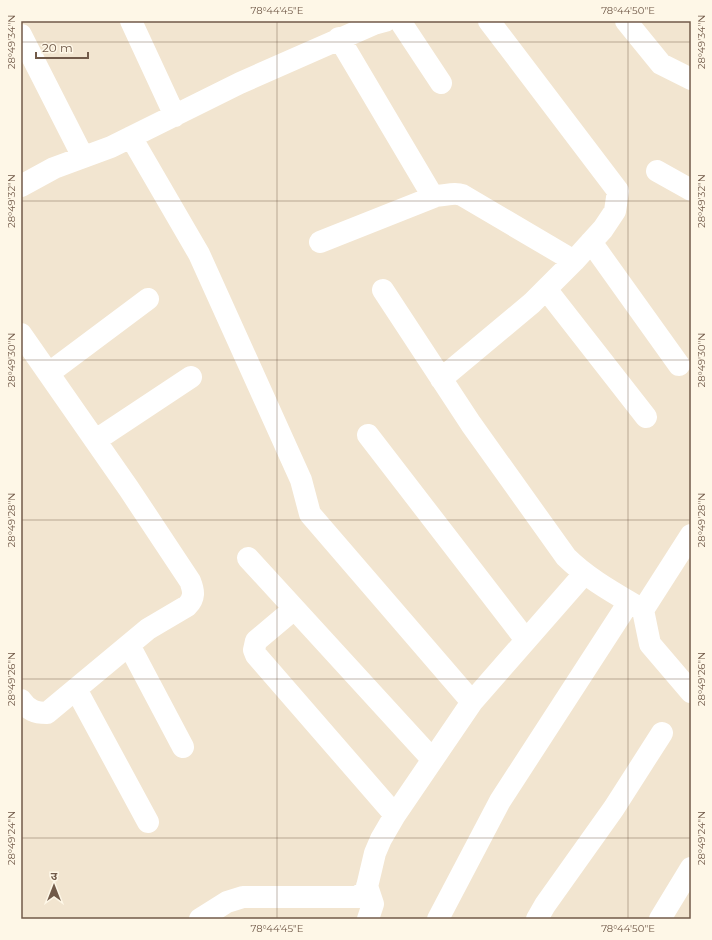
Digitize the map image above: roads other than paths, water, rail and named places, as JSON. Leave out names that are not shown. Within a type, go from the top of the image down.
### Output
[{"type":"street","points":[[131,21],[175,116]]},
{"type":"street","points":[[21,186],[54,168],[131,137],[240,83],[339,38],[384,21]]},
{"type":"street","points":[[400,21],[441,84]]},
{"type":"street","points":[[441,379],[532,303],[574,261],[615,211],[618,191],[488,21]]},
{"type":"street","points":[[626,21],[661,64],[691,79]]},
{"type":"street","points":[[21,34],[83,157]]},
{"type":"street","points":[[339,38],[429,192],[436,196]]},
{"type":"street","points":[[131,137],[199,254],[301,480],[310,514],[472,702]]},
{"type":"street","points":[[657,171],[691,190]]},
{"type":"street","points":[[320,242],[436,196],[451,193],[462,195],[574,261]]},
{"type":"street","points":[[591,242],[679,365]]},
{"type":"street","points":[[546,289],[646,417]]},
{"type":"street","points":[[383,290],[441,379],[566,557],[584,574],[636,606],[650,644],[691,692]]},
{"type":"street","points":[[49,373],[148,299]]},
{"type":"street","points":[[21,334],[96,440],[190,581],[193,589],[192,601],[187,606],[148,629],[46,713],[36,713],[27,707],[21,700]]},
{"type":"street","points":[[96,440],[191,376]]},
{"type":"street","points":[[368,435],[526,640]]},
{"type":"street","points":[[438,919],[500,801],[636,606],[691,535]]},
{"type":"street","points":[[248,558],[432,759]]},
{"type":"street","points":[[200,919],[227,902],[244,897],[357,897],[362,895],[367,886],[375,853],[395,815],[432,759],[472,702],[584,574]]},
{"type":"street","points":[[294,609],[256,641],[254,650],[256,655],[395,815]]},
{"type":"street","points":[[129,645],[183,747]]},
{"type":"street","points":[[76,689],[148,822]]},
{"type":"street","points":[[537,919],[545,905],[614,808],[662,733]]},
{"type":"street","points":[[660,919],[691,868]]},
{"type":"street","points":[[367,886],[373,904],[368,919]]}]
